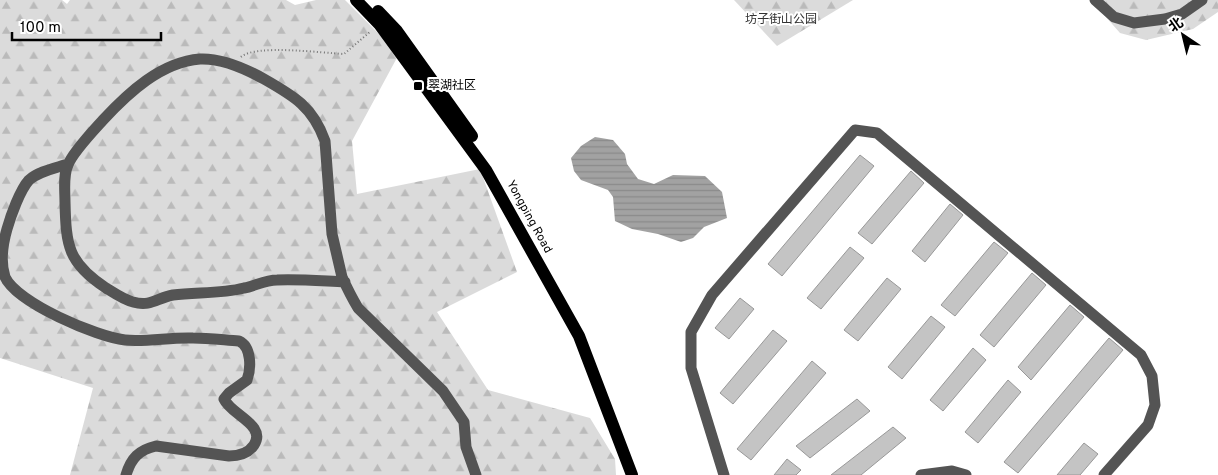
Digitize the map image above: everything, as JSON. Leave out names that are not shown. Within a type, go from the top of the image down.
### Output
[{"type":"main road","name":"Yongping Road","points":[[356,0],[379,24],[486,170],[525,237],[579,336],[632,475]]},
{"type":"main road","name":"Yongping Road","points":[[368,0],[397,31],[494,165],[586,332],[641,475]]},
{"type":"street","points":[[1095,0],[1114,17],[1134,23],[1165,19],[1182,14],[1202,0]]},
{"type":"street","points":[[345,282],[276,280],[243,289],[171,296],[151,303],[131,302],[99,284],[75,260],[67,236],[66,226],[65,185],[68,164],[87,138],[134,89],[154,75],[177,64],[200,59],[222,61],[257,75],[292,95],[306,106],[321,128],[326,141],[332,234],[351,297],[358,308],[443,391],[464,422],[466,447],[476,475]]},
{"type":"street","points":[[724,475],[691,368],[691,332],[712,295],[855,130],[877,134],[1142,355],[1152,376],[1154,405],[1148,425],[1104,475]]},
{"type":"street","points":[[68,164],[29,180],[21,193],[10,220],[3,245],[2,265],[6,277],[14,289],[34,304],[68,321],[124,340],[194,338],[243,343],[247,349],[250,364],[248,380],[224,399],[228,406],[250,423],[256,431],[257,440],[251,449],[240,455],[229,456],[156,446],[145,448],[128,468],[126,475]]},
{"type":"street","points":[[921,475],[952,471],[966,475]]},
{"type":"path","points":[[232,66],[244,54],[261,50],[344,54],[379,24]]},
{"type":"green space","points":[[0,0],[62,0],[67,4],[70,0],[286,0],[295,5],[316,0],[345,0],[399,54],[352,141],[357,194],[480,169],[517,272],[437,312],[488,390],[590,418],[615,459],[616,475],[70,475],[93,388],[0,358]]},
{"type":"green space","name":"坊子街山公园","points":[[734,0],[853,0],[777,46]]},
{"type":"green space","points":[[1091,0],[1218,0],[1218,12],[1193,29],[1146,40],[1120,33]]},
{"type":"shaded area","points":[[595,137],[613,140],[625,154],[627,164],[638,179],[654,184],[673,175],[705,176],[722,192],[727,218],[704,227],[693,238],[681,242],[658,234],[632,229],[615,221],[613,197],[608,190],[581,180],[574,171],[571,158],[581,146]]},
{"type":"building","points":[[860,155],[874,166],[782,276],[768,264]]},
{"type":"building","points":[[911,171],[924,183],[872,244],[858,233]]},
{"type":"building","points":[[950,204],[963,215],[925,262],[912,251]]},
{"type":"building","points":[[994,242],[1008,253],[955,316],[941,305]]},
{"type":"building","points":[[850,247],[864,258],[821,309],[807,298]]},
{"type":"building","points":[[1032,273],[1046,285],[994,347],[980,335]]},
{"type":"building","points":[[887,278],[901,289],[858,341],[844,330]]},
{"type":"building","points":[[740,298],[754,309],[729,339],[715,328]]},
{"type":"building","points":[[1070,305],[1084,317],[1031,380],[1018,367]]},
{"type":"building","points":[[931,316],[945,327],[902,379],[888,367]]},
{"type":"building","points":[[773,330],[787,341],[733,404],[720,393]]},
{"type":"building","points":[[1109,338],[1123,350],[1018,473],[1004,462]]},
{"type":"building","points":[[973,348],[986,360],[943,411],[930,400]]},
{"type":"building","points":[[812,361],[826,373],[751,460],[737,449]]},
{"type":"building","points":[[1008,380],[1021,392],[978,443],[965,432]]},
{"type":"building","points":[[857,399],[870,411],[810,458],[796,446]]},
{"type":"building","points":[[893,427],[906,438],[861,475],[831,475]]},
{"type":"building","points":[[1084,443],[1098,454],[1080,475],[1057,475]]},
{"type":"building","points":[[787,459],[801,470],[796,475],[774,475]]},
{"type":"place","name":"翠湖社区","points":[[418,86]]}]
